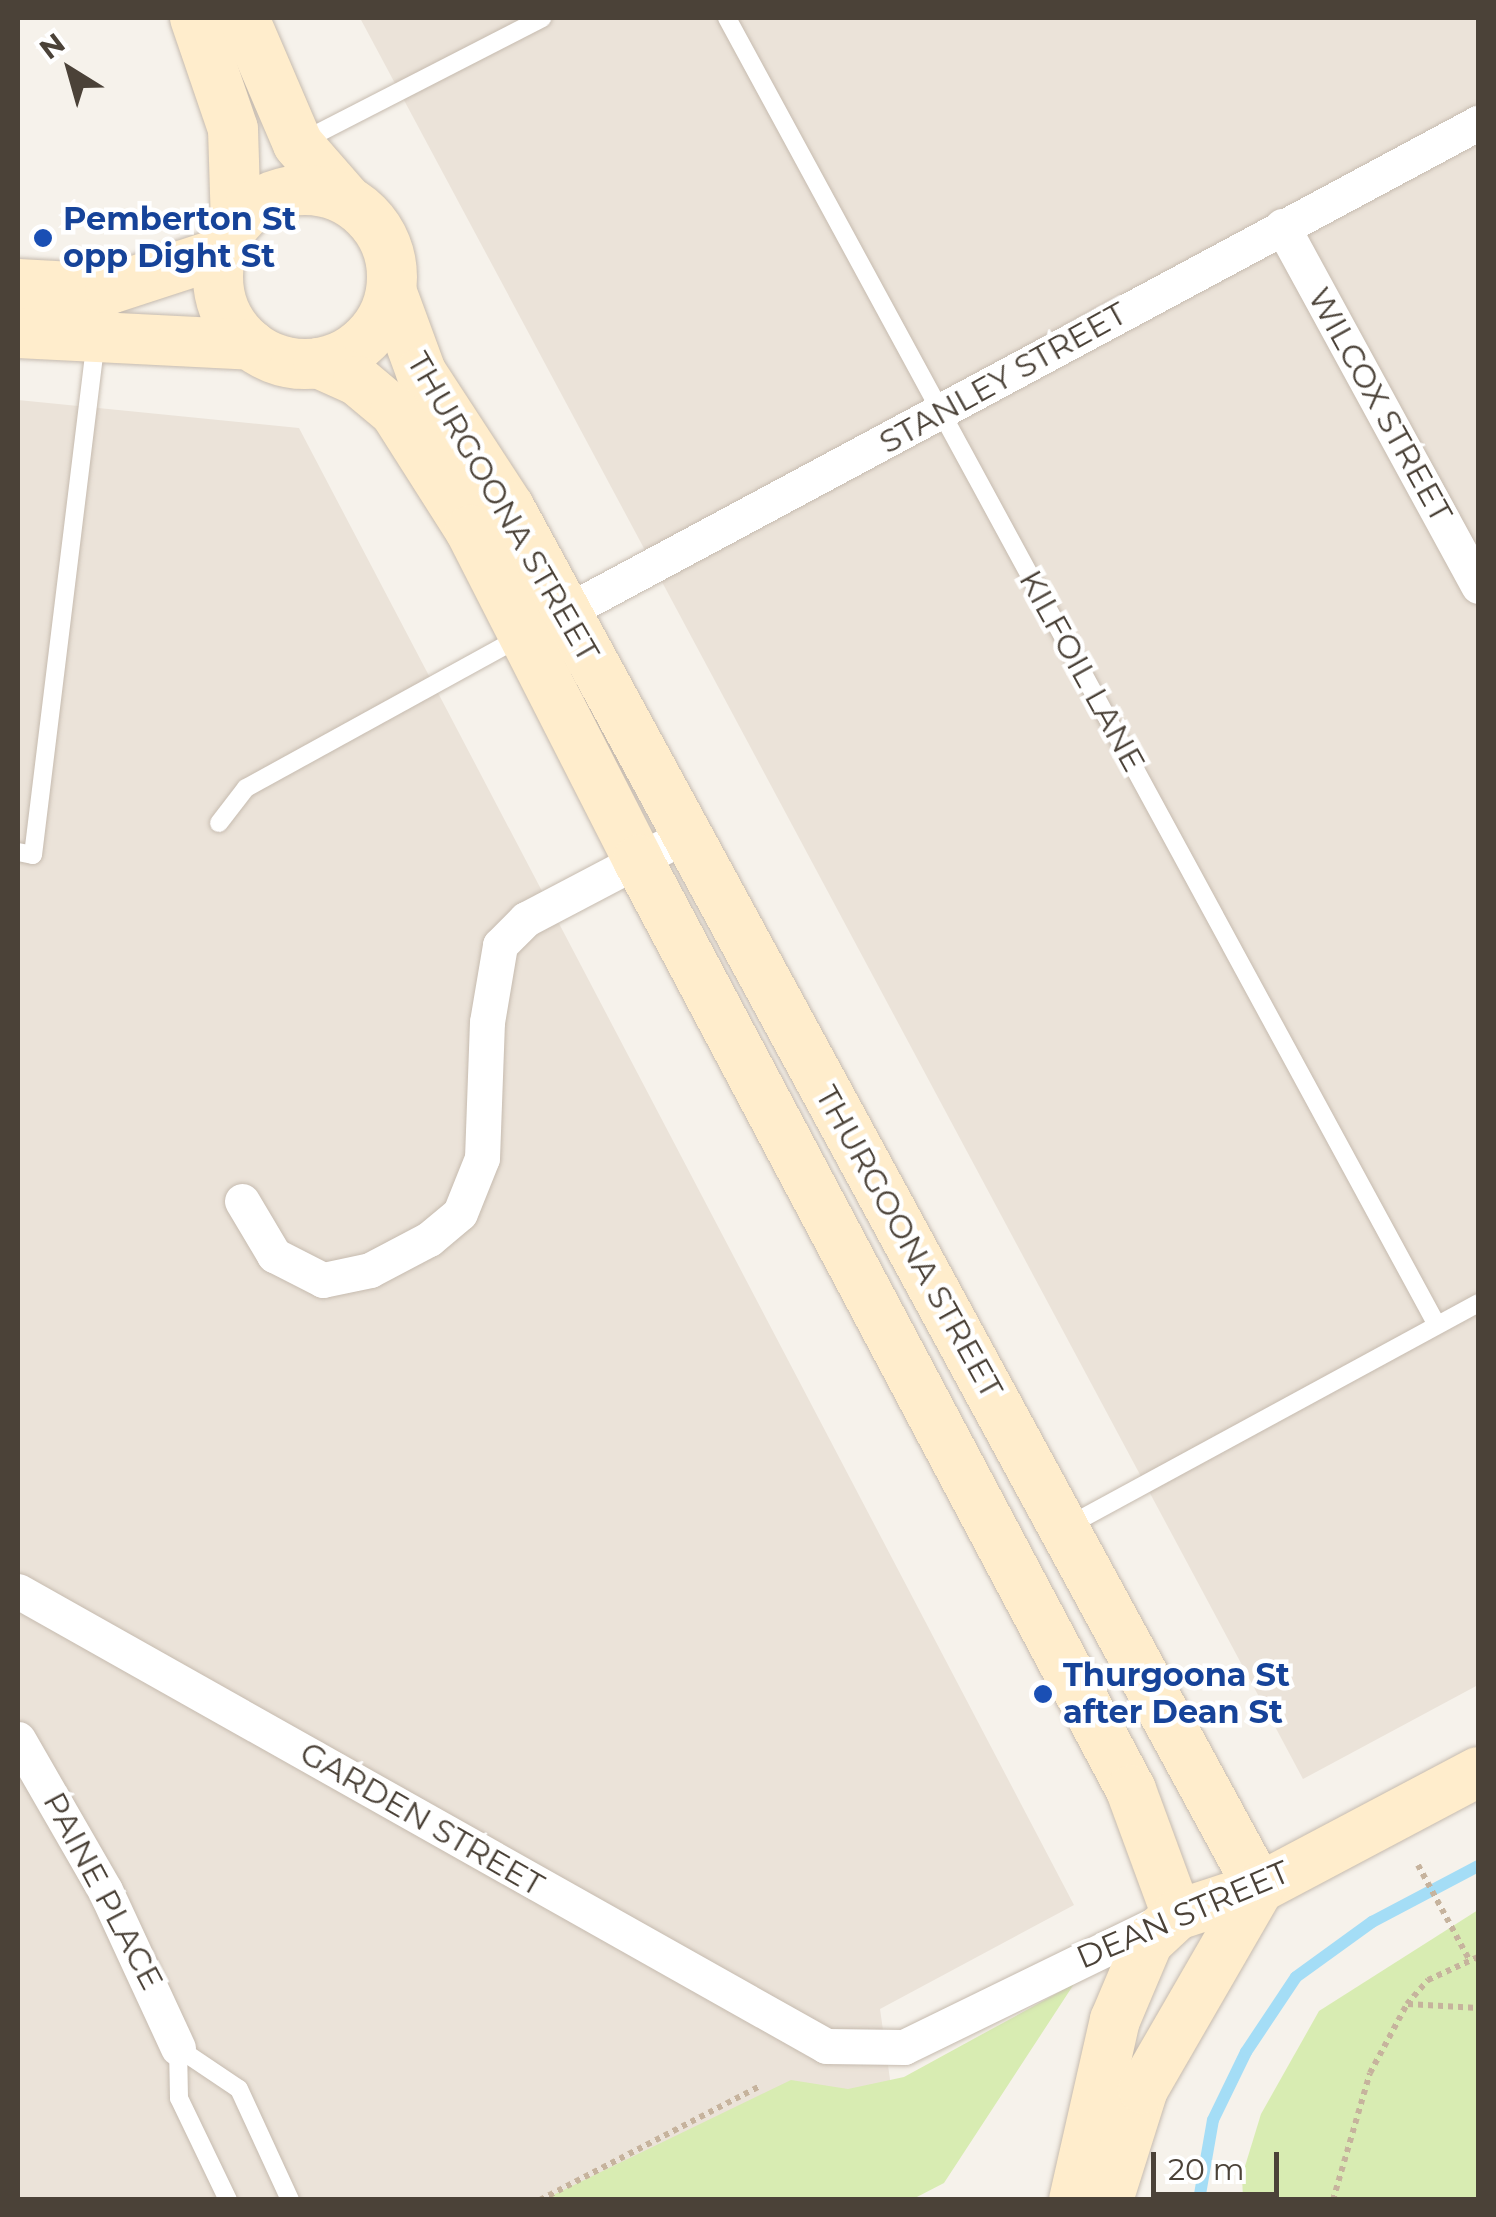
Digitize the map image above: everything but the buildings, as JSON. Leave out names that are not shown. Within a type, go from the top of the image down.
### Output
[{"type":"main road","points":[[194,18],[233,129],[229,238],[221,304],[250,346]]},
{"type":"main road","points":[[18,333],[250,346],[294,364],[318,363],[368,336],[392,293],[382,236],[298,144],[244,18]]},
{"type":"main road","points":[[18,284],[110,289],[176,272],[229,238],[253,206],[297,190],[346,199]]},
{"type":"main road","name":"THURGOONA STREET","points":[[392,293],[421,372],[490,473],[638,860],[1131,1790],[1177,1915]]},
{"type":"main road","name":"THURGOONA STREET","points":[[318,363],[358,381],[420,444],[547,622],[686,835],[1259,1888]]},
{"type":"main road","points":[[1009,1559],[1065,1528]]},
{"type":"main road","name":"DEAN STREET","points":[[1177,1915],[1259,1888],[1478,1772]]},
{"type":"main road","points":[[1108,2200],[1143,2089],[1259,1888]]},
{"type":"main road","points":[[1074,2200],[1115,2020],[1148,1942],[1177,1915]]},
{"type":"street","name":"STANLEY STREET","points":[[547,622],[1478,122]]},
{"type":"street","name":"WILCOX STREET","points":[[1282,226],[1468,542],[1478,586]]},
{"type":"street","points":[[242,1201],[274,1255],[323,1280],[370,1270],[429,1239],[460,1213],[482,1158],[487,1022],[500,946],[526,918],[686,835]]},
{"type":"street","name":"GARDEN STREET","points":[[18,1591],[826,2046]]},
{"type":"street","name":"PAINE PLACE","points":[[18,1738],[106,1890],[178,2048]]},
{"type":"street","name":"DEAN STREET","points":[[826,2046],[904,2047],[1117,1938],[1177,1915]]},
{"type":"lane","points":[[298,144],[542,18]]},
{"type":"lane","name":"KILFOIL LANE","points":[[728,18],[1437,1325]]},
{"type":"lane","points":[[18,852],[32,855],[96,338]]},
{"type":"lane","points":[[219,823],[246,788],[547,622]]},
{"type":"lane","points":[[1065,1528],[1478,1303]]},
{"type":"lane","points":[[178,2048],[238,2089],[290,2200]]},
{"type":"lane","name":"PAINE PLACE","points":[[178,2048],[179,2098],[228,2200]]},
{"type":"path","points":[[1333,2200],[1370,2073],[1407,2004],[1428,1980],[1474,1959],[1416,1862],[1430,1850]]},
{"type":"path","points":[[1407,2004],[1478,2008]]},
{"type":"path","points":[[540,2200],[758,2087]]},
{"type":"shaded area","points":[[360,18],[1478,18],[1478,1685],[1303,1779]]},
{"type":"shaded area","points":[[18,400],[299,428],[1074,1905],[880,2009],[907,2199],[18,2199]]},
{"type":"green space","points":[[1478,1910],[1478,2199],[1243,2199],[1242,2176],[1261,2114],[1319,2011]]},
{"type":"green space","points":[[1074,1984],[944,2183],[913,2199],[545,2199],[791,2080],[848,2089],[904,2077]]},
{"type":"waterway","points":[[1199,2200],[1213,2120],[1246,2052],[1296,1977],[1372,1922],[1478,1866]]},
{"type":"place","name":"Pemberton St opp Dight St","points":[[43,238]]},
{"type":"place","name":"Thurgoona St after Dean St","points":[[1043,1694]]}]
